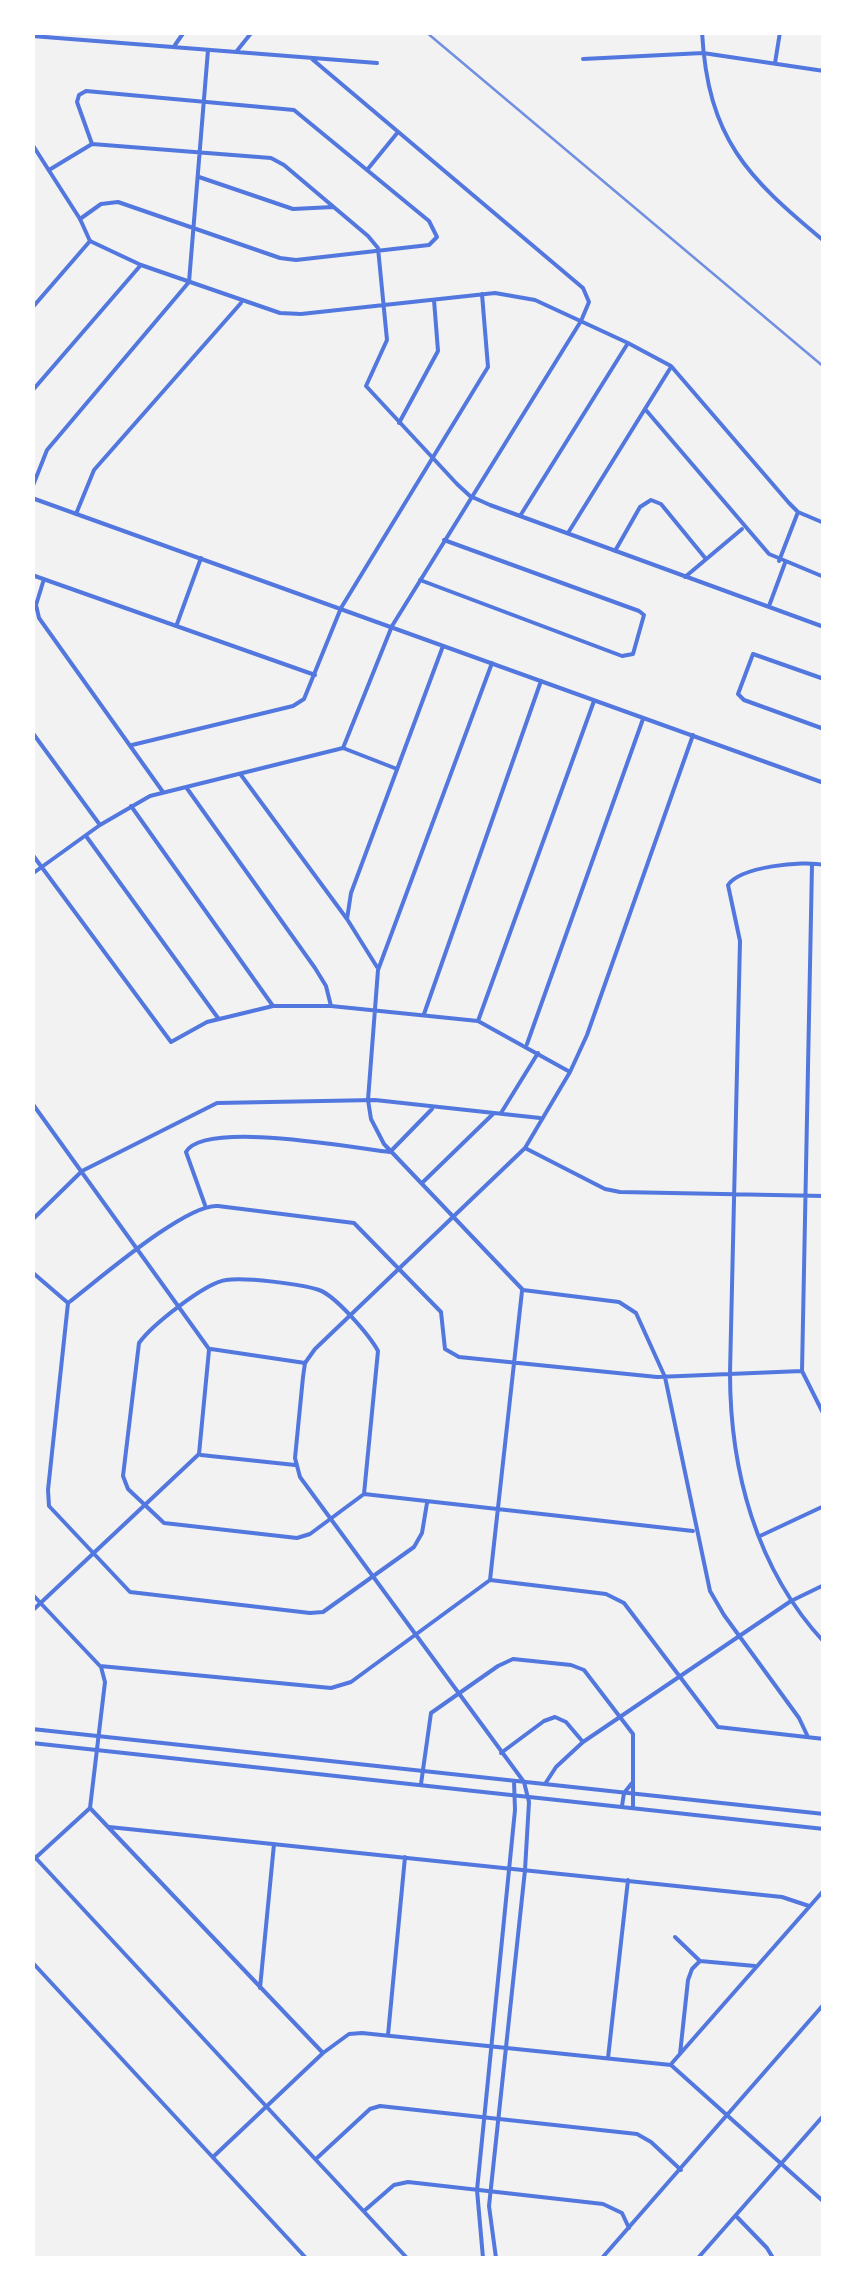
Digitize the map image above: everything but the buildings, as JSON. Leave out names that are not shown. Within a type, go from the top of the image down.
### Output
[{"type":"street","points":[[174,46],[184,32]]},
{"type":"street","points":[[236,52],[252,32]]},
{"type":"street","points":[[702,32],[703,53],[721,123],[741,162],[760,187],[824,241]]},
{"type":"street","points":[[775,63],[780,32]]},
{"type":"street","points":[[112,42],[115,35]]},
{"type":"street","points":[[32,36],[377,63]]},
{"type":"street","points":[[32,488],[47,450],[189,282],[208,50]]},
{"type":"street","points":[[583,59],[703,53],[824,71]]},
{"type":"street","points":[[312,59],[583,288],[589,302],[581,322],[392,626],[343,748]]},
{"type":"street","points":[[80,219],[112,201],[288,260],[379,253],[436,241],[433,226],[294,110],[82,93],[77,102],[92,144]]},
{"type":"street","points":[[367,170],[398,132]]},
{"type":"street","points":[[32,144],[90,240],[141,265],[242,302],[290,314],[482,294],[522,295],[628,343],[671,366],[798,512],[824,523]]},
{"type":"street","points":[[49,170],[92,144],[200,150],[277,160],[368,236],[379,253],[387,340],[366,386],[470,496],[824,627]]},
{"type":"street","points":[[199,177],[293,209],[333,207]]},
{"type":"street","points":[[32,308],[90,240]]},
{"type":"street","points":[[32,391],[141,265]]},
{"type":"street","points":[[132,745],[293,706],[304,699],[340,608],[488,367],[482,294]]},
{"type":"street","points":[[398,423],[438,351],[434,300]]},
{"type":"street","points":[[76,514],[94,470],[242,302]]},
{"type":"street","points":[[520,516],[628,343]]},
{"type":"street","points":[[568,533],[671,366]]},
{"type":"street","points":[[645,410],[744,527],[782,562],[824,577]]},
{"type":"street","points":[[32,498],[824,783]]},
{"type":"street","points":[[615,551],[640,507],[651,500],[661,504],[706,559]]},
{"type":"street","points":[[769,607],[798,512]]},
{"type":"street","points":[[685,577],[744,527]]},
{"type":"street","points":[[420,580],[626,657],[634,650],[643,625],[642,613],[444,540]]},
{"type":"street","points":[[177,626],[201,558]]},
{"type":"street","points":[[32,575],[314,676]]},
{"type":"street","points":[[44,579],[36,605],[39,618],[162,792]]},
{"type":"street","points":[[347,920],[351,893],[443,645]]},
{"type":"street","points":[[824,679],[753,654],[738,694],[744,700],[824,728]]},
{"type":"street","points":[[492,663],[378,970],[368,1100],[374,1129],[390,1152],[522,1290],[626,1304],[640,1320],[665,1377],[710,1590],[799,1718],[808,1737]]},
{"type":"street","points":[[424,1014],[541,681]]},
{"type":"street","points":[[478,1020],[594,700]]},
{"type":"street","points":[[526,1046],[644,719]]},
{"type":"street","points":[[32,732],[100,825]]},
{"type":"street","points":[[496,2258],[490,2190],[525,1870],[529,1795],[524,1782],[300,1477],[296,1464],[305,1363],[525,1148],[587,1035],[692,736]]},
{"type":"street","points":[[32,874],[130,804],[162,792],[241,776],[343,748],[397,769]]},
{"type":"street","points":[[241,776],[347,920],[378,970]]},
{"type":"street","points":[[186,788],[315,968],[326,986],[330,1006]]},
{"type":"street","points":[[130,804],[273,1006]]},
{"type":"street","points":[[86,836],[218,1018]]},
{"type":"street","points":[[32,854],[171,1042],[218,1018],[273,1006],[376,1009],[478,1020],[570,1072]]},
{"type":"street","points":[[824,865],[792,863],[740,876],[728,886],[740,941],[730,1412],[737,1462],[758,1537],[791,1600],[824,1642]]},
{"type":"street","points":[[812,863],[802,1371],[824,1415]]},
{"type":"street","points":[[501,1114],[538,1053]]},
{"type":"street","points":[[32,1220],[82,1171],[217,1104],[368,1100],[542,1118]]},
{"type":"street","points":[[32,1103],[209,1349],[199,1454],[32,1611]]},
{"type":"street","points":[[390,1152],[434,1108]]},
{"type":"street","points":[[421,1184],[494,1113]]},
{"type":"street","points":[[205,1206],[186,1152],[193,1142],[205,1138],[242,1135],[390,1152]]},
{"type":"street","points":[[525,1148],[612,1191],[824,1196]]},
{"type":"street","points":[[427,1503],[420,1540],[329,1609],[310,1613],[139,1595],[121,1586],[53,1512],[48,1499],[68,1303],[138,1249],[205,1206],[348,1220],[360,1227],[442,1312],[446,1351],[459,1358],[665,1377],[802,1371]]},
{"type":"street","points":[[32,1272],[68,1303]]},
{"type":"street","points":[[364,1494],[377,1348],[349,1316],[318,1290],[222,1280],[144,1337],[134,1362],[123,1476],[144,1505],[158,1518],[174,1525],[303,1537],[364,1494],[695,1531]]},
{"type":"street","points":[[490,1580],[522,1290]]},
{"type":"street","points":[[209,1349],[305,1363]]},
{"type":"street","points":[[199,1454],[296,1464]]},
{"type":"street","points":[[758,1537],[824,1506]]},
{"type":"street","points":[[100,1666],[338,1688],[490,1580],[618,1598],[718,1727],[824,1739]]},
{"type":"street","points":[[545,1784],[583,1742],[791,1600],[824,1586]]},
{"type":"street","points":[[32,1594],[100,1666],[104,1682],[90,1808],[34,1857],[407,2258]]},
{"type":"street","points":[[421,1784],[431,1713],[513,1659],[572,1665],[589,1676],[622,1716],[634,1740],[633,1808]]},
{"type":"street","points":[[501,1753],[554,1717],[566,1722],[583,1742]]},
{"type":"street","points":[[32,1728],[824,1814]]},
{"type":"street","points":[[32,1743],[824,1829]]},
{"type":"street","points":[[483,2258],[477,2190],[510,1868],[515,1794],[510,1765]]},
{"type":"street","points":[[622,1806],[624,1793],[632,1782]]},
{"type":"street","points":[[90,1808],[323,2053]]},
{"type":"street","points":[[110,1827],[789,1898],[808,1906]]},
{"type":"street","points":[[260,1988],[274,1844]]},
{"type":"street","points":[[388,2035],[406,1857]]},
{"type":"street","points":[[608,2058],[628,1880]]},
{"type":"street","points":[[671,2065],[824,1890]]},
{"type":"street","points":[[675,1937],[700,1961]]},
{"type":"street","points":[[680,2054],[688,1980],[694,1964],[700,1961],[757,1966]]},
{"type":"street","points":[[32,1962],[306,2258]]},
{"type":"street","points":[[602,2258],[824,2004]]},
{"type":"street","points":[[213,2157],[348,2034],[388,2035],[671,2065],[824,2202]]},
{"type":"street","points":[[317,2158],[373,2107],[637,2134],[681,2170]]},
{"type":"street","points":[[698,2258],[824,2115]]},
{"type":"street","points":[[364,2212],[402,2182],[609,2205],[622,2212],[628,2228]]},
{"type":"street","points":[[736,2216],[773,2258]]},
{"type":"railway","points":[[426,32],[824,367]]}]
